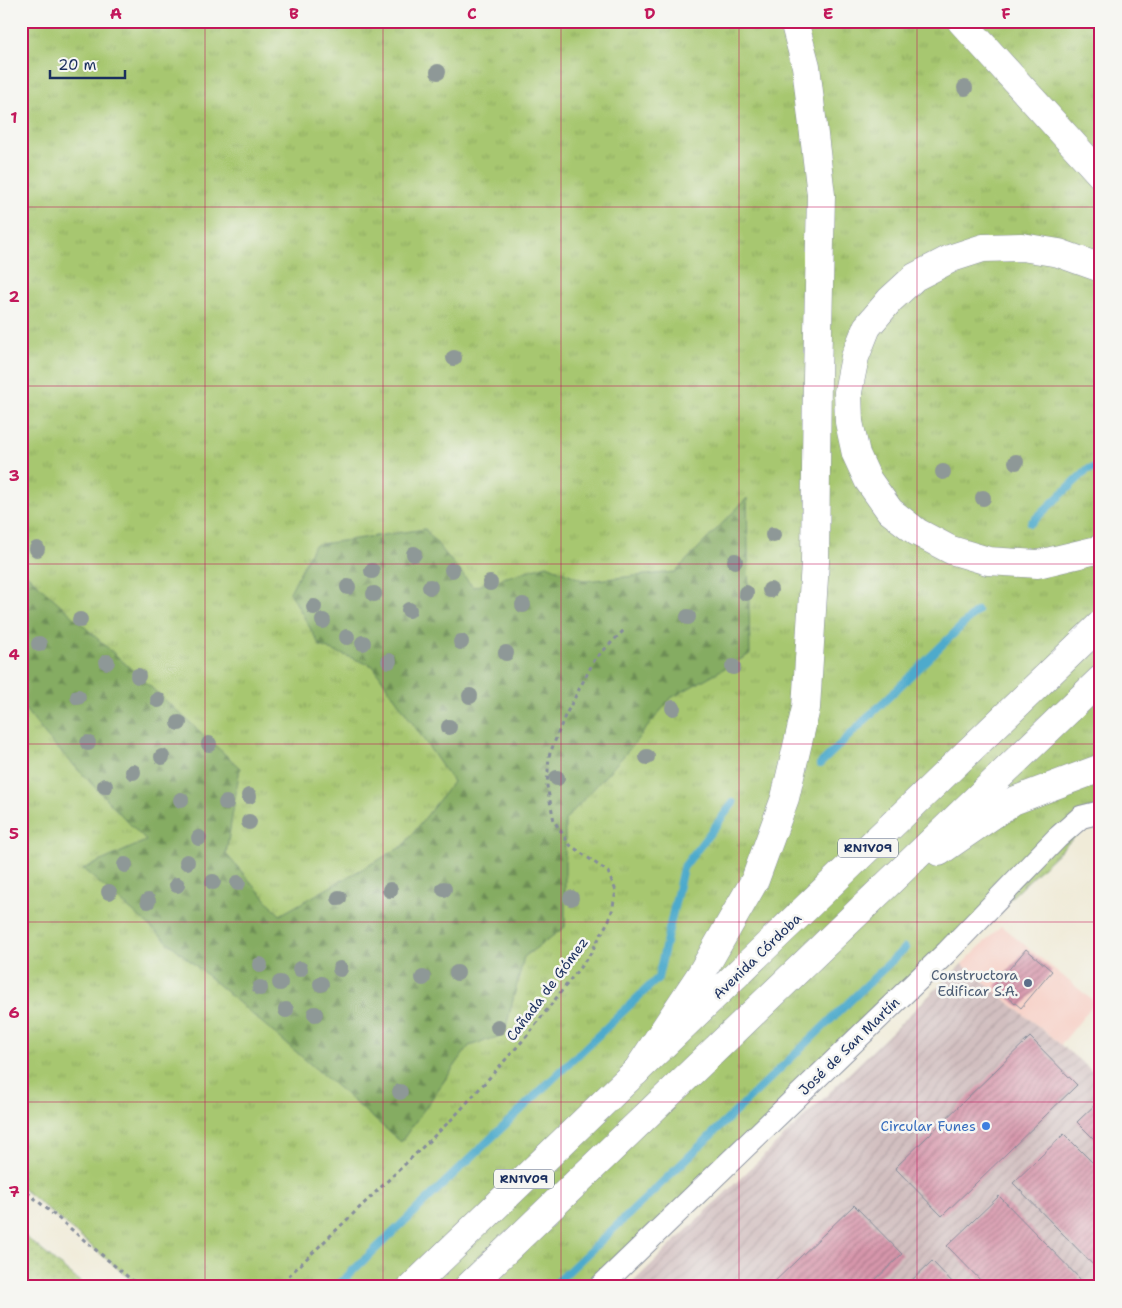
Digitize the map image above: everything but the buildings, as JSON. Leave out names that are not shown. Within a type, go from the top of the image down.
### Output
[{"type":"main road","points":[[636,1072],[701,974],[755,880],[785,798],[806,708],[815,562],[821,195],[806,66],[794,21]]},
{"type":"main road","points":[[961,21],[1101,175]]},
{"type":"main road","points":[[1101,268],[1059,254],[1022,247],[983,248],[952,258],[916,277],[890,300],[867,327],[855,357],[848,392],[849,422],[856,454],[868,480],[890,511],[917,532],[951,550],[988,561],[1038,564],[1101,549]]},
{"type":"main road","name":"Avenida Córdoba","points":[[412,1287],[1101,624]]},
{"type":"main road","name":"RN1V09","points":[[468,1287],[1101,679]]},
{"type":"main road","points":[[868,902],[1013,801],[1101,768]]},
{"type":"street","name":"José de San Martín","points":[[600,1287],[947,952],[1057,838],[1081,817],[1101,812]]},
{"type":"path","name":"Cañada de Gómez","points":[[277,1287],[454,1117],[526,1037],[591,953],[611,916],[616,891],[608,872],[570,845],[554,820],[547,786],[549,756],[564,718],[594,659],[624,630]]},
{"type":"path","points":[[21,1187],[140,1287]]},
{"type":"shaded area","name":"Constructora Edificar S.A.","points":[[1001,926],[1095,1002],[1061,1045],[962,964]]},
{"type":"shaded area","points":[[962,964],[1101,1078],[1101,1287],[628,1287]]},
{"type":"green space","points":[[21,21],[1101,21],[1101,812],[600,1287],[140,1287],[21,1187]]},
{"type":"green space","points":[[747,498],[750,654],[671,698],[628,751],[565,820],[565,927],[524,957],[504,1035],[469,1046],[401,1142],[83,869],[146,841],[46,736],[21,704],[21,569],[240,768],[226,854],[280,915],[403,846],[453,782],[373,666],[320,646],[290,592],[314,545],[425,529],[473,587],[547,565],[585,581],[675,572]]},
{"type":"green space","points":[[21,1233],[86,1287],[21,1287]]},
{"type":"waterway","points":[[1031,523],[1088,469],[1101,467]]},
{"type":"waterway","points":[[820,764],[977,611]]},
{"type":"waterway","points":[[336,1287],[658,978],[683,868],[733,803]]},
{"type":"waterway","points":[[552,1287],[905,948]]},
{"type":"place","name":"Constructora Edificar S.A.","points":[[1028,983]]},
{"type":"place","name":"Circular Funes","points":[[986,1126]]}]
